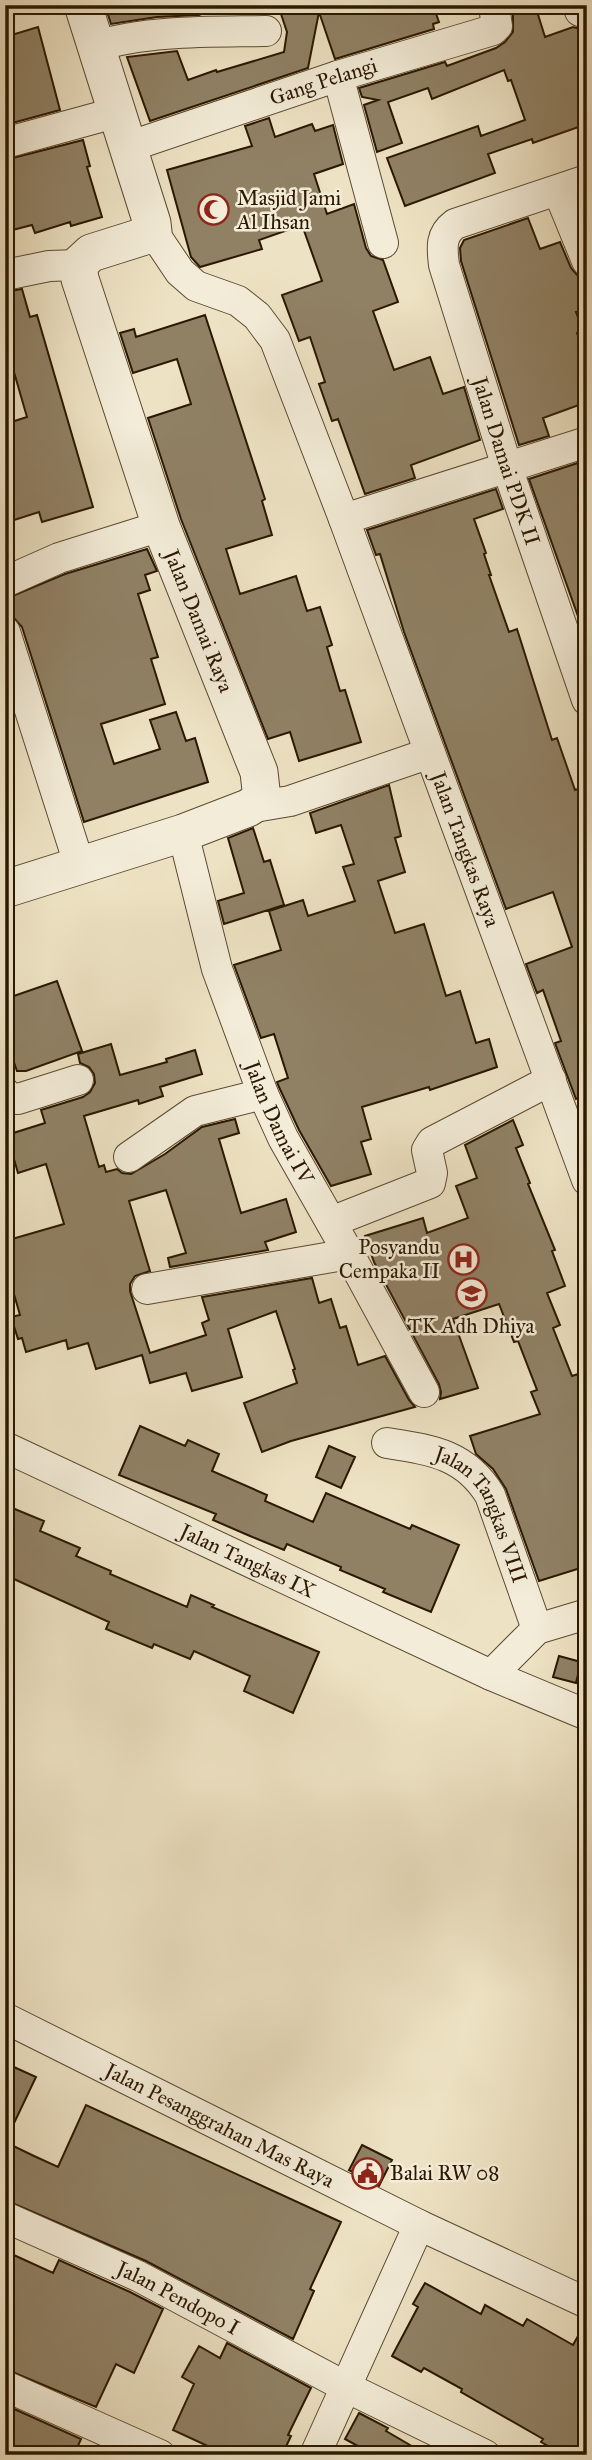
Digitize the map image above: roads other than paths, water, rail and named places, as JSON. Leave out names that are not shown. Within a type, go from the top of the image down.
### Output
[{"type":"street","points":[[83,5],[153,232],[180,272],[196,286],[238,301],[257,316],[275,340],[344,519],[587,442]]},
{"type":"street","name":"Gang Pelangi","points":[[128,148],[338,76],[493,30],[497,26],[496,5]]},
{"type":"street","points":[[578,5],[580,11],[587,14]]},
{"type":"street","points":[[97,46],[112,41],[202,32],[245,22]]},
{"type":"street","points":[[338,76],[383,243]]},
{"type":"street","points":[[5,143],[118,112]]},
{"type":"street","points":[[587,180],[556,191],[587,261]]},
{"type":"street","name":"Jalan Damai PDK II","points":[[556,191],[447,229],[443,241],[444,265],[507,467],[587,699]]},
{"type":"street","points":[[5,275],[49,266],[78,265],[90,253],[153,232]]},
{"type":"street","name":"Jalan Damai Raya","points":[[78,265],[80,279],[161,526],[259,772],[261,790],[258,801],[248,808]]},
{"type":"street","name":"Jalan Tangkas Raya","points":[[344,519],[587,1180]]},
{"type":"street","points":[[5,582],[59,558],[161,526]]},
{"type":"street","points":[[5,632],[80,867]]},
{"type":"street","points":[[5,889],[183,833],[248,808],[290,801],[430,753]]},
{"type":"street","name":"Jalan Damai IV","points":[[183,833],[217,969],[263,1094],[283,1138],[424,1392]]},
{"type":"street","points":[[5,1093],[8,1097],[18,1099],[78,1080]]},
{"type":"street","points":[[331,1222],[430,1183],[432,1173],[427,1150],[432,1142],[551,1080]]},
{"type":"street","points":[[129,1157],[195,1111],[263,1094]]},
{"type":"street","points":[[147,1289],[349,1254]]},
{"type":"street","name":"Jalan Tangkas VIII","points":[[387,1443],[439,1453],[463,1464],[480,1479],[490,1495],[537,1629]]},
{"type":"street","name":"Jalan Tangkas IX","points":[[5,1447],[491,1675],[587,1715]]},
{"type":"street","points":[[491,1675],[537,1629],[587,1614]]},
{"type":"street","name":"Jalan Pesanggrahan Mas Raya","points":[[5,2018],[419,2225],[587,2303]]},
{"type":"street","name":"Jalan Pendopo I","points":[[5,2217],[138,2276],[346,2387],[485,2455]]},
{"type":"street","points":[[315,2455],[419,2225]]},
{"type":"street","points":[[7,2391],[143,2451]]},
{"type":"place","name":"Masjid Jami Al Ihsan","points":[[214,210]]},
{"type":"place","name":"Posyandu Cempaka II","points":[[463,1259]]},
{"type":"place","name":"TK Adh Dhiya","points":[[471,1294]]},
{"type":"place","name":"Balai RW 08","points":[[367,2173]]}]
